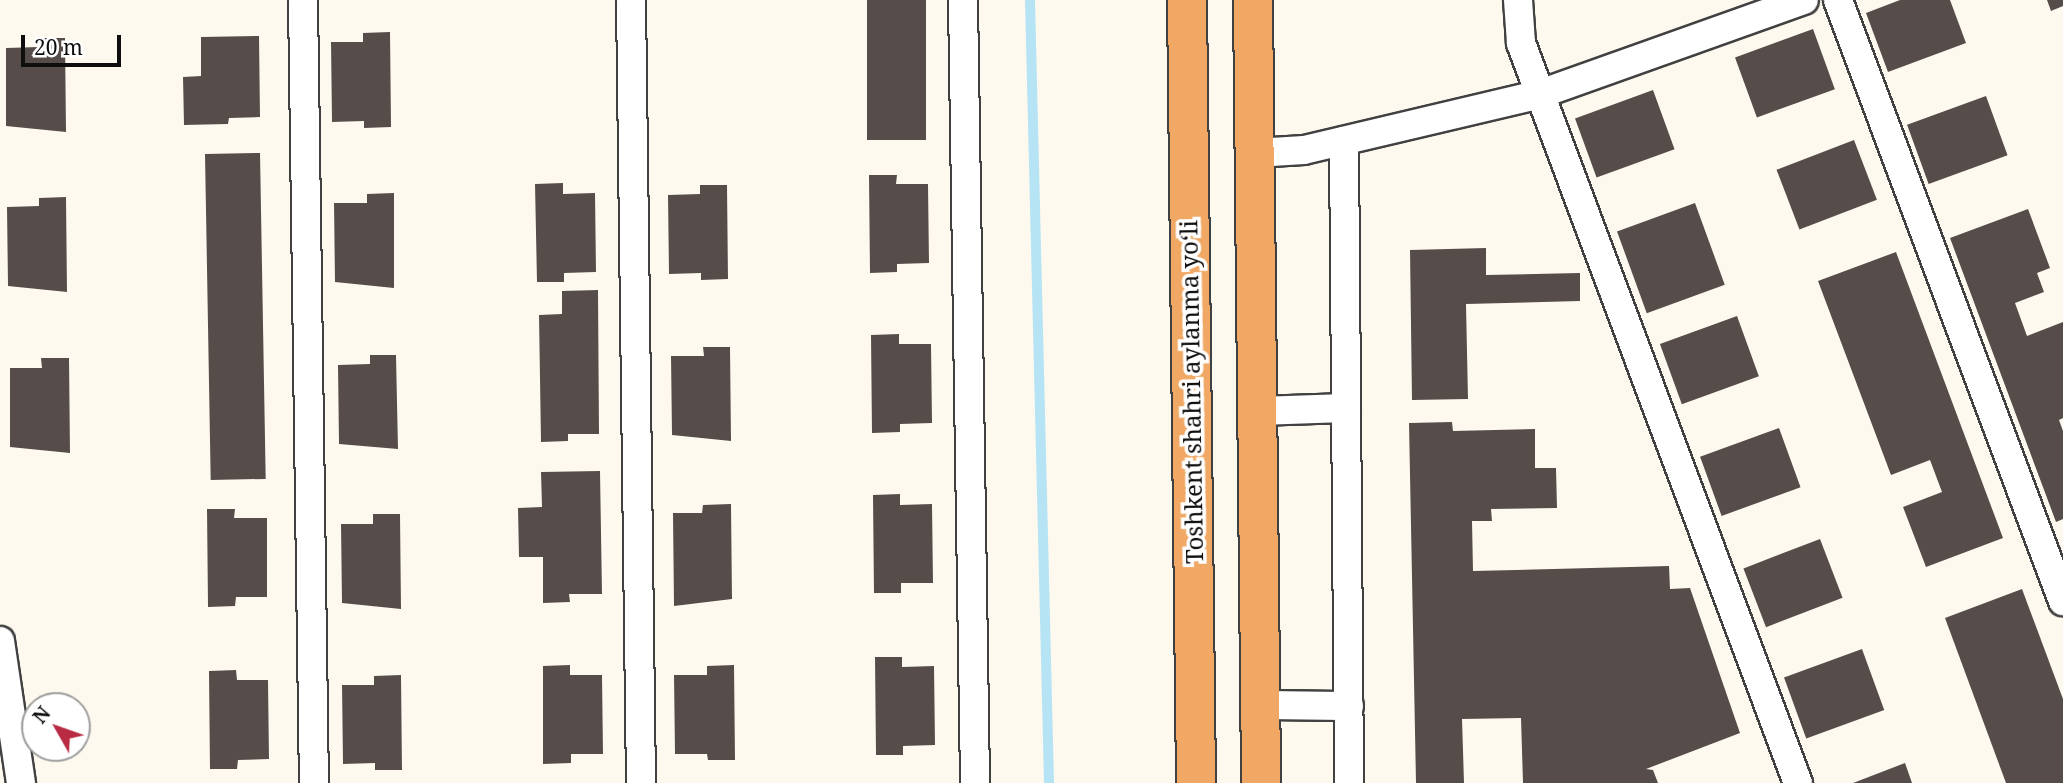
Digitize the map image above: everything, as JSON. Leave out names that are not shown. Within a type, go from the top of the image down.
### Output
[{"type":"highway","name":"Toshkent shahri aylanma yoʻli","points":[[1187,0],[1196,783]]},
{"type":"highway","points":[[1253,0],[1261,783]]},
{"type":"street","points":[[303,0],[314,783]]},
{"type":"street","points":[[631,0],[641,783]]},
{"type":"street","points":[[963,0],[975,783]]},
{"type":"street","points":[[1518,0],[1521,43],[1798,783]]},
{"type":"street","points":[[1255,153],[1344,141],[1540,94],[1804,0]]},
{"type":"street","points":[[1838,0],[2063,601]]},
{"type":"street","points":[[1344,141],[1349,783]]},
{"type":"street","points":[[1258,411],[1346,408]]},
{"type":"street","points":[[0,641],[21,783]]},
{"type":"street","points":[[1261,705],[1349,706]]},
{"type":"building","points":[[867,0],[926,0],[926,140],[867,140]]},
{"type":"building","points":[[1900,0],[1950,0],[1966,43],[1888,72],[1866,13]]},
{"type":"building","points":[[2047,0],[2063,0],[2063,6],[2051,11]]},
{"type":"building","points":[[1813,29],[1835,89],[1757,118],[1735,57]]},
{"type":"building","points":[[390,32],[391,127],[364,128],[364,121],[332,122],[331,42],[363,42],[363,33]]},
{"type":"building","points":[[259,36],[260,117],[229,118],[228,124],[184,125],[183,77],[201,76],[201,37]]},
{"type":"building","points":[[37,38],[65,38],[66,132],[6,126],[6,48],[38,47]]},
{"type":"building","points":[[1653,90],[1675,149],[1597,178],[1575,118]]},
{"type":"building","points":[[1986,96],[2008,155],[1929,184],[1907,125]]},
{"type":"building","points":[[1854,140],[1877,200],[1799,229],[1777,170]]},
{"type":"building","points":[[260,153],[266,479],[211,480],[205,154]]},
{"type":"building","points":[[869,175],[897,175],[896,184],[928,184],[929,263],[897,264],[897,272],[870,273]]},
{"type":"building","points":[[563,183],[563,194],[595,193],[596,272],[564,273],[564,282],[537,282],[535,184]]},
{"type":"building","points":[[700,185],[727,185],[728,279],[701,280],[701,273],[669,274],[668,195],[700,194]]},
{"type":"building","points":[[394,193],[394,288],[335,282],[334,203],[367,203],[367,194]]},
{"type":"building","points":[[66,197],[67,292],[8,286],[7,207],[39,206],[39,198]]},
{"type":"building","points":[[1695,203],[1725,285],[1647,313],[1617,231]]},
{"type":"building","points":[[2028,209],[2050,268],[2037,273],[2044,292],[2015,303],[2027,336],[2063,322],[2063,418],[2059,420],[2063,431],[2063,519],[2056,522],[1950,238]]},
{"type":"building","points":[[1486,248],[1486,275],[1580,273],[1580,301],[1466,304],[1468,399],[1412,400],[1410,250]]},
{"type":"building","points":[[1896,252],[2003,538],[1926,567],[1903,507],[1942,492],[1930,460],[1891,475],[1818,281]]},
{"type":"building","points":[[598,290],[599,434],[568,434],[568,441],[541,442],[539,315],[562,314],[562,291]]},
{"type":"building","points":[[1737,316],[1759,376],[1682,404],[1660,344]]},
{"type":"building","points":[[899,334],[899,344],[931,344],[932,423],[900,424],[900,432],[872,433],[871,335]]},
{"type":"building","points":[[703,347],[730,347],[731,441],[672,435],[671,356],[704,356]]},
{"type":"building","points":[[370,355],[396,355],[398,449],[339,444],[338,365],[370,364]]},
{"type":"building","points":[[41,358],[69,358],[70,453],[10,447],[10,368],[42,368]]},
{"type":"building","points":[[1452,422],[1453,431],[1535,429],[1535,468],[1556,468],[1557,508],[1491,509],[1492,521],[1472,521],[1473,571],[1669,566],[1670,589],[1690,588],[1740,733],[1646,769],[1653,770],[1658,783],[1523,783],[1521,718],[1462,719],[1464,783],[1416,783],[1409,423]]},
{"type":"building","points":[[1779,428],[1801,487],[1722,516],[1700,457]]},
{"type":"building","points":[[600,471],[602,594],[569,594],[570,602],[543,603],[543,557],[519,557],[518,508],[542,507],[541,472]]},
{"type":"building","points":[[900,494],[900,505],[932,504],[933,583],[901,583],[901,593],[874,593],[873,495]]},
{"type":"building","points":[[731,504],[732,599],[674,606],[673,513],[702,513],[703,505]]},
{"type":"building","points":[[207,509],[235,509],[234,518],[267,518],[267,597],[236,597],[235,606],[208,607]]},
{"type":"building","points":[[373,514],[400,514],[401,609],[342,603],[341,524],[373,524]]},
{"type":"building","points":[[1820,539],[1843,598],[1766,627],[1743,568]]},
{"type":"building","points":[[2022,589],[2063,699],[2063,783],[2006,783],[1945,618]]},
{"type":"building","points":[[1862,649],[1884,710],[1806,738],[1784,677]]},
{"type":"building","points":[[875,657],[902,657],[902,667],[934,666],[935,745],[903,746],[903,755],[876,755]]},
{"type":"building","points":[[570,665],[570,675],[602,675],[603,754],[571,754],[571,763],[543,764],[543,666]]},
{"type":"building","points":[[734,665],[735,760],[708,760],[707,754],[675,754],[674,675],[707,675],[707,666]]},
{"type":"building","points":[[236,670],[237,680],[268,680],[269,759],[238,760],[237,769],[210,769],[209,671]]},
{"type":"building","points":[[401,675],[402,770],[375,770],[375,763],[343,764],[342,685],[374,685],[374,676]]},
{"type":"building","points":[[1905,763],[1912,783],[1853,783]]},
{"type":"waterway","points":[[1030,0],[1049,783]]}]
